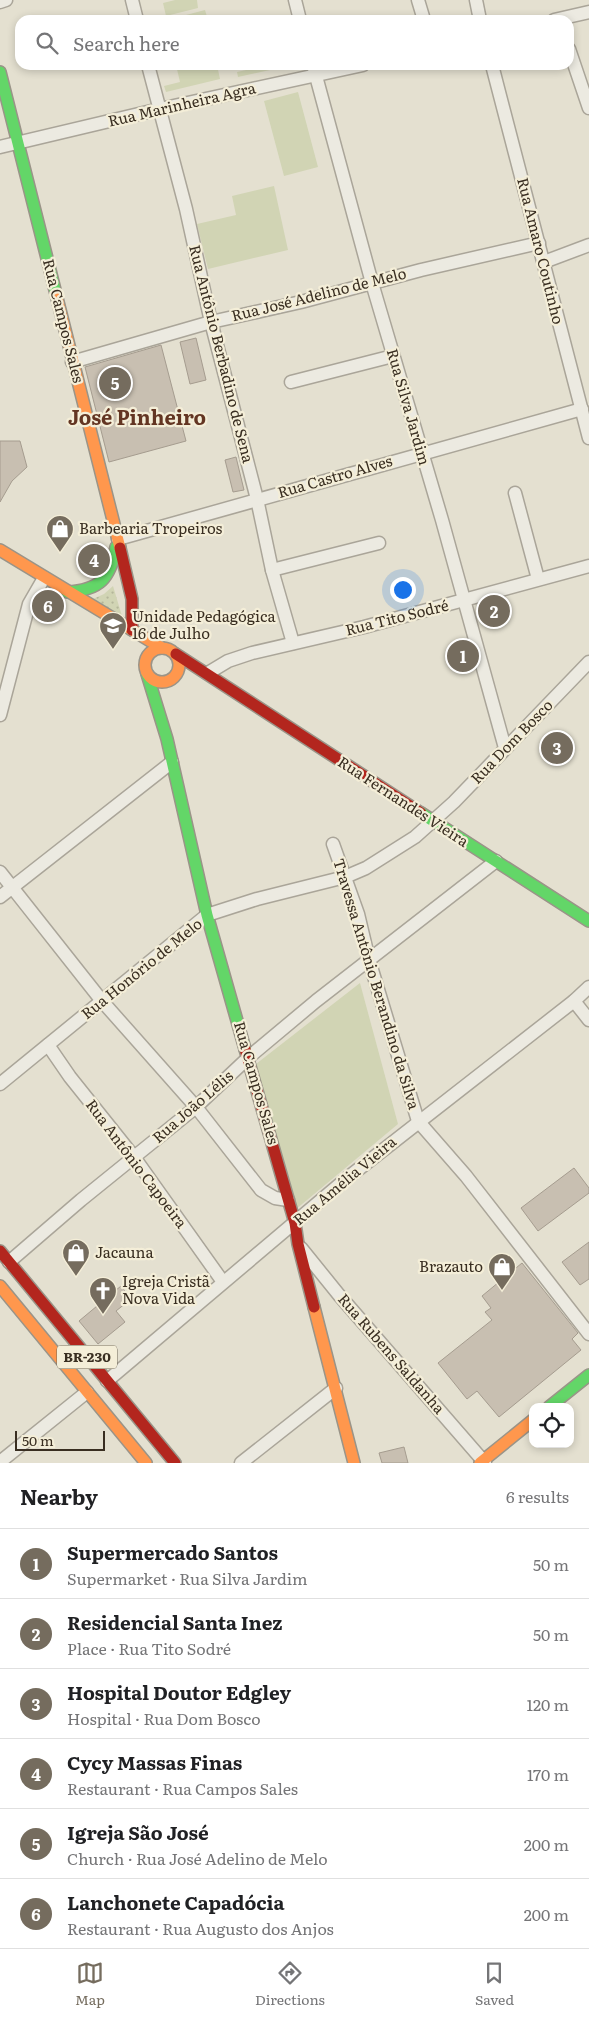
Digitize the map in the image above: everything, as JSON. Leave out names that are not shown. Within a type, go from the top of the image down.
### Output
[{"type":"street","points":[[0,2],[6,0]]},
{"type":"street","points":[[132,0],[136,15]]},
{"type":"street","points":[[295,0],[299,15]]},
{"type":"street","points":[[418,0],[422,15]]},
{"type":"street","points":[[476,0],[479,15]]},
{"type":"street","points":[[574,16],[589,12]]},
{"type":"street","points":[[574,64],[589,108]]},
{"type":"street","name":"Rua Antônio Berbadino de Sena","points":[[149,70],[186,209],[211,322],[257,499],[272,570],[293,643]]},
{"type":"street","name":"Rua Marinheira Agra","points":[[0,147],[314,70]]},
{"type":"street","name":"Rua Silva Jardim","points":[[314,70],[372,283],[464,600],[504,748]]},
{"type":"street","name":"Rua Amaro Coutinho","points":[[493,70],[589,438]]},
{"type":"street","name":"Rua Campos Sales","points":[[0,72],[118,539],[132,599],[134,631],[155,705],[167,739],[207,915],[295,1223],[298,1244],[354,1463]]},
{"type":"street","name":"Rua José Adelino de Melo","points":[[72,362],[211,322],[301,302],[539,243]]},
{"type":"street","points":[[544,262],[589,245]]},
{"type":"street","points":[[291,382],[393,356]]},
{"type":"street","name":"Rua Castro Alves","points":[[118,539],[582,409]]},
{"type":"street","points":[[515,493],[538,579]]},
{"type":"street","points":[[67,592],[88,591],[107,577],[112,568],[118,539]]},
{"type":"street","points":[[272,570],[379,543]]},
{"type":"street","points":[[0,550],[67,592],[162,648],[176,654],[185,678],[162,683],[156,682],[146,670],[148,656],[162,648]]},
{"type":"street","name":"Rua Tito Sodré","points":[[208,673],[235,658],[364,627],[589,566]]},
{"type":"street","points":[[0,715],[29,604],[44,578]]},
{"type":"street","name":"Rua Fernandes Vieira","points":[[176,654],[589,921]]},
{"type":"street","name":"Rua Dom Bosco","points":[[433,821],[454,802],[589,662]]},
{"type":"street","name":"Rua Fernandes Vieira","points":[[185,678],[217,682]]},
{"type":"street","points":[[155,705],[162,683]]},
{"type":"street","points":[[0,897],[172,762]]},
{"type":"street","name":"Rua Honório de Melo","points":[[0,1084],[207,915],[257,899],[345,877],[366,868],[392,852],[433,821]]},
{"type":"street","name":"Travessa Antônio Berandino da Silva","points":[[333,844],[358,914],[369,960],[418,1121],[466,1176],[589,1334]]},
{"type":"street","name":"Rua João Lélis","points":[[9,1262],[196,1107],[249,1057],[496,861]]},
{"type":"street","points":[[0,872],[102,1001],[196,1107],[261,1190],[275,1198],[288,1200]]},
{"type":"street","name":"Rua Amélia Vieira","points":[[107,1381],[346,1179],[589,988]]},
{"type":"street","points":[[574,1001],[589,1020]]},
{"type":"street","name":"Rua Antônio Capoeira","points":[[48,1045],[70,1077],[134,1157],[223,1282]]},
{"type":"street","name":"Rua Rubens Saldanha","points":[[298,1244],[482,1462]]},
{"type":"street","name":"BR-230","points":[[0,1251],[175,1463]]},
{"type":"street","name":"BR-230","points":[[0,1286],[146,1463]]},
{"type":"street","points":[[554,1403],[589,1374]]},
{"type":"street","points":[[570,1403],[589,1386]]},
{"type":"street","points":[[241,1463],[336,1388]]},
{"type":"street","points":[[0,1462],[87,1392]]},
{"type":"street","points":[[482,1462],[529,1423]]},
{"type":"street","points":[[498,1463],[529,1437]]},
{"type":"green space","points":[[175,0],[197,0],[198,8],[166,15],[163,3]]},
{"type":"green space","points":[[205,10],[206,15],[186,15]]},
{"type":"green space","points":[[177,70],[218,70],[220,79],[166,92],[164,86],[180,82]]},
{"type":"green space","points":[[246,70],[270,70],[238,77],[237,72]]},
{"type":"green space","points":[[298,92],[318,167],[284,176],[264,101]]},
{"type":"green space","points":[[274,186],[288,250],[208,269],[197,224],[236,215],[232,196]]},
{"type":"green space","points":[[113,586],[122,616],[93,599],[104,594]]},
{"type":"green space","points":[[360,983],[398,1124],[295,1210],[256,1064]]},
{"type":"building","points":[[196,338],[206,380],[190,384],[180,342]]},
{"type":"building","points":[[161,345],[186,441],[109,462],[85,367]]},
{"type":"building","points":[[0,441],[20,441],[27,467],[12,481],[0,502]]},
{"type":"building","points":[[236,457],[244,490],[233,492],[225,460]]},
{"type":"building","points":[[507,601],[511,612],[480,620],[477,609]]},
{"type":"building","points":[[574,1168],[589,1188],[589,1193],[538,1231],[521,1208]]},
{"type":"building","points":[[589,1242],[589,1279],[580,1285],[562,1262]]},
{"type":"building","points":[[522,1263],[578,1333],[572,1339],[581,1350],[499,1417],[477,1391],[467,1399],[438,1363],[492,1320],[485,1312],[491,1308],[482,1296]]},
{"type":"building","name":"Igreja Cristã Nova Vida","points":[[121,1286],[131,1299],[116,1311],[125,1322],[98,1344],[79,1321]]},
{"type":"building","points":[[404,1447],[408,1463],[382,1463],[379,1453]]},
{"type":"traffic: fast","points":[[0,72],[56,294]]},
{"type":"traffic: fast","points":[[67,592],[88,589],[102,581],[107,575],[116,547]]},
{"type":"traffic: fast","points":[[147,674],[167,739],[207,915],[245,1049]]},
{"type":"traffic: fast","points":[[421,813],[589,921]]},
{"type":"traffic: fast","points":[[554,1403],[589,1375]]},
{"type":"traffic: slow","points":[[56,294],[120,548]]},
{"type":"traffic: slow","points":[[0,550],[162,648]]},
{"type":"traffic: slow","points":[[162,648],[169,649],[174,653],[178,658],[179,665],[178,672],[174,677],[169,681],[162,682],[155,681],[150,677],[146,672],[145,665],[146,658],[150,653],[155,649],[162,648]]},
{"type":"traffic: slow","points":[[0,1286],[146,1463]]},
{"type":"traffic: slow","points":[[314,1307],[354,1463]]},
{"type":"traffic: slow","points":[[480,1463],[529,1423]]},
{"type":"traffic: jam","points":[[120,548],[132,599],[132,630]]},
{"type":"traffic: jam","points":[[176,654],[421,813]]},
{"type":"traffic: jam","points":[[245,1049],[295,1223],[298,1244],[314,1307]]},
{"type":"traffic: jam","points":[[0,1251],[175,1463]]},
{"type":"place","name":"Igreja São José","points":[[115,383]]},
{"type":"place","name":"Barbearia Tropeiros","points":[[60,553]]},
{"type":"place","name":"Cycy Massas Finas","points":[[94,560]]},
{"type":"place","name":"Lanchonete Capadócia","points":[[48,606]]},
{"type":"place","name":"Residencial Santa Inez","points":[[494,611]]},
{"type":"place","name":"Unidade Pedagógica 16 de Julho","points":[[113,650]]},
{"type":"place","name":"Supermercado Santos","points":[[463,656]]},
{"type":"place","name":"Hospital Doutor Edgley","points":[[557,748]]},
{"type":"place","name":"Jacauna","points":[[76,1277]]},
{"type":"place","name":"Brazauto","points":[[502,1291]]},
{"type":"place","name":"Igreja Cristã Nova Vida","points":[[103,1315]]},
{"type":"district","name":"José Pinheiro","points":[[137,418]]}]
